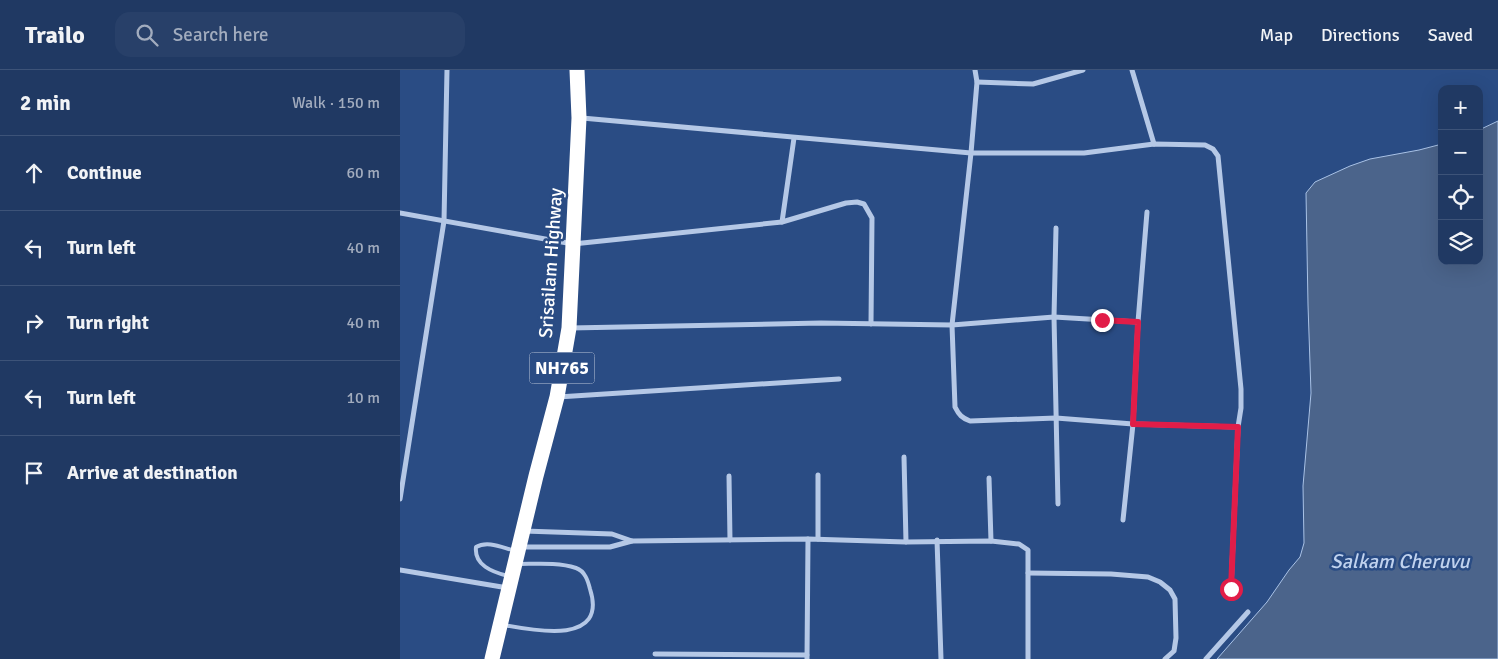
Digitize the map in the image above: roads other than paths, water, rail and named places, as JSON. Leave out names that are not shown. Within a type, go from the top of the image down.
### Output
[{"type":"highway","name":"Srisailam Highway","points":[[492,659],[558,397],[569,328],[578,118],[577,70]]},
{"type":"street","points":[[400,499],[444,221],[447,70]]},
{"type":"street","points":[[975,70],[977,82],[971,154],[952,325],[955,408],[963,418],[970,421],[1056,418],[1133,424],[1238,427]]},
{"type":"street","points":[[977,82],[1033,84],[1083,70]]},
{"type":"street","points":[[1132,70],[1154,144]]},
{"type":"street","points":[[578,118],[971,154],[1084,153],[1154,144],[1205,145],[1213,150],[1218,156],[1241,389],[1231,589]]},
{"type":"street","points":[[782,222],[794,138]]},
{"type":"street","points":[[400,213],[573,244],[782,222],[846,203],[857,202],[864,204],[872,218],[873,226],[871,324]]},
{"type":"street","points":[[1123,520],[1133,424],[1146,212]]},
{"type":"street","points":[[1056,228],[1054,317],[1058,504]]},
{"type":"street","points":[[569,328],[811,323],[952,325],[1054,317],[1138,322]]},
{"type":"street","points":[[558,397],[839,379]]},
{"type":"street","points":[[904,457],[906,542]]},
{"type":"street","points":[[818,474],[818,539]]},
{"type":"street","points":[[729,476],[730,540]]},
{"type":"street","points":[[989,478],[991,541]]},
{"type":"street","points":[[524,531],[612,534],[632,541]]},
{"type":"street","points":[[656,654],[807,657],[808,539]]},
{"type":"street","points":[[400,570],[515,566],[632,541],[808,539],[906,542],[937,540],[991,541],[1024,546],[1028,550],[1028,659]]},
{"type":"street","points":[[937,540],[941,659]]},
{"type":"street","points":[[1028,573],[1110,574],[1148,577],[1160,582],[1170,590],[1175,599],[1176,638],[1174,651],[1165,659]]},
{"type":"street","points":[[1206,659],[1248,612]]},
{"type":"lane","points":[[501,624],[528,630],[554,631],[579,628],[587,622],[593,613],[594,603],[586,576],[577,568],[553,564],[515,566],[494,571],[479,562],[475,554],[476,546],[489,544],[515,566]]},
{"type":"water","name":"Salkam Cheruvu","points":[[1498,121],[1498,659],[1217,659],[1267,602],[1300,557],[1304,543],[1303,486],[1311,393],[1306,193],[1315,182],[1350,166],[1370,159],[1438,145],[1438,265],[1483,265],[1483,128]]}]
